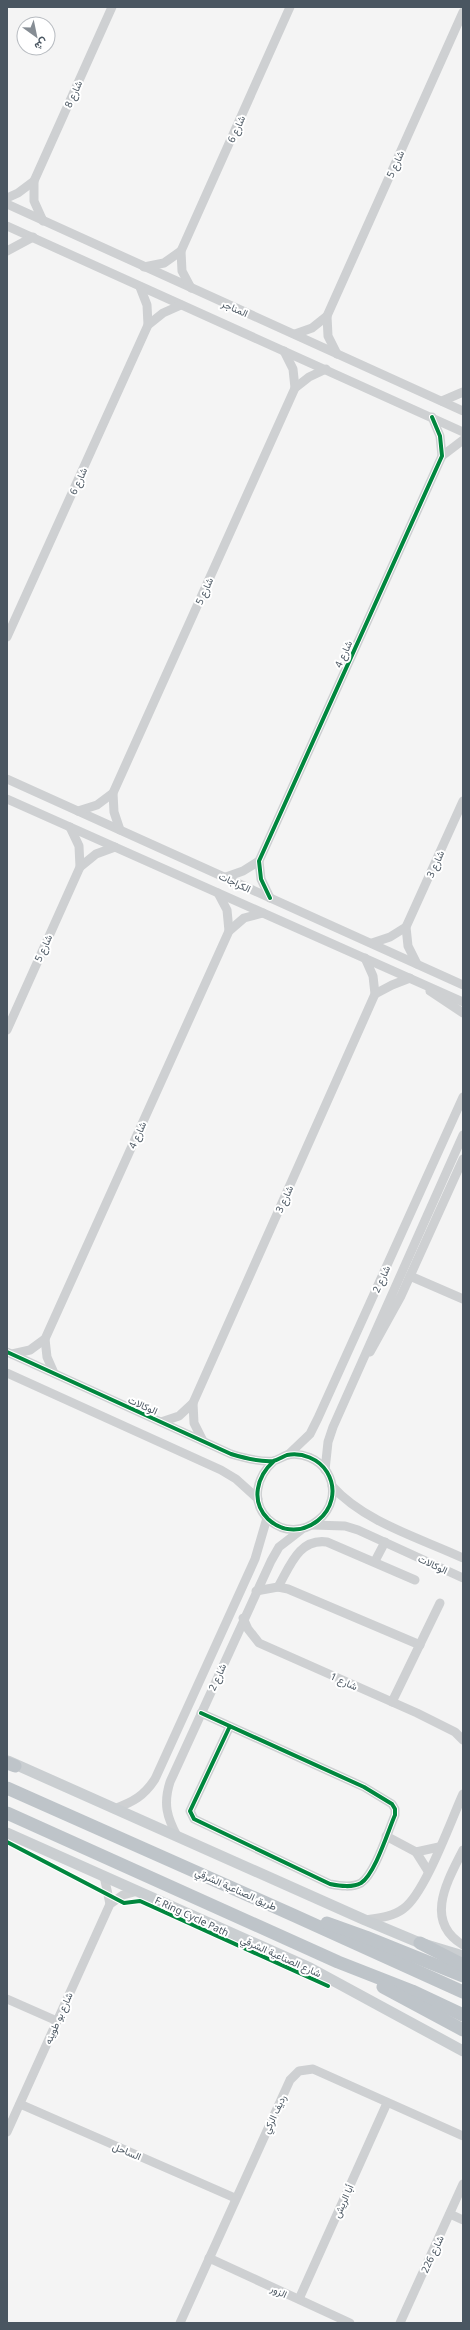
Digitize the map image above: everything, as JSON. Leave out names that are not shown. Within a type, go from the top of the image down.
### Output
[{"type":"highway","name":"طريق الصناعية الشرقي","points":[[7,1788],[463,1992]]},
{"type":"highway","points":[[7,1813],[338,1962],[412,1991],[463,2015]]},
{"type":"highway","points":[[293,1915],[366,1937],[463,1976]]},
{"type":"highway","points":[[420,1943],[463,1965]]},
{"type":"highway","points":[[338,1962],[461,2031]]},
{"type":"main road","points":[[10,1763],[365,1920],[420,1943],[463,1956]]},
{"type":"main road","name":"شارع الصناعية الشرقي","points":[[7,1833],[317,1972],[463,2051]]},
{"type":"street","name":"شارع 8","points":[[43,221],[34,201],[34,181],[112,7]]},
{"type":"street","name":"شارع 6","points":[[192,289],[182,271],[181,251],[290,7]]},
{"type":"street","name":"شارع 5","points":[[337,354],[328,336],[327,316],[463,12]]},
{"type":"street","name":"شارع 8","points":[[7,198],[18,193],[34,181]]},
{"type":"street","name":"المناجر","points":[[7,204],[463,411]]},
{"type":"street","name":"المناجر","points":[[7,226],[181,306],[326,369],[463,432]]},
{"type":"street","points":[[7,251],[33,237]]},
{"type":"street","points":[[144,267],[164,263],[181,251]]},
{"type":"street","name":"شارع 6","points":[[140,287],[147,305],[148,325]]},
{"type":"street","name":"شارع 6","points":[[7,637],[148,325],[163,313],[181,306]]},
{"type":"street","name":"شارع 5","points":[[295,334],[312,328],[327,316]]},
{"type":"street","points":[[284,351],[293,369],[295,388]]},
{"type":"street","name":"شارع 5","points":[[120,830],[114,812],[113,793],[295,388],[309,377],[326,369]]},
{"type":"street","points":[[442,401],[463,392]]},
{"type":"street","points":[[432,417],[440,436],[442,456]]},
{"type":"street","name":"شارع 4","points":[[259,861],[442,456],[463,440]]},
{"type":"street","name":"الكراجات","points":[[7,779],[372,943],[463,986]]},
{"type":"street","name":"شارع 5","points":[[78,811],[97,805],[113,793]]},
{"type":"street","name":"الكراجات","points":[[7,799],[463,1002]]},
{"type":"street","name":"شارع 3","points":[[406,927],[463,801]]},
{"type":"street","name":"شارع 5","points":[[70,827],[79,846],[80,867]]},
{"type":"street","name":"شارع 5","points":[[7,1030],[80,867],[96,854],[115,847]]},
{"type":"street","points":[[226,878],[244,871],[259,861],[261,880],[270,898]]},
{"type":"street","name":"شارع 4","points":[[218,893],[227,910],[229,930]]},
{"type":"street","name":"شارع 4","points":[[45,1339],[229,930],[244,918],[263,913]]},
{"type":"street","points":[[372,943],[390,937],[406,927],[408,946],[417,964]]},
{"type":"street","points":[[365,958],[373,976],[375,994],[410,978]]},
{"type":"street","points":[[441,975],[463,979]]},
{"type":"street","name":"الكراجات","points":[[423,984],[434,994],[463,1013]]},
{"type":"street","name":"شارع 3","points":[[162,1422],[179,1416],[193,1403],[375,994]]},
{"type":"street","name":"شارع 2","points":[[288,1455],[310,1434],[318,1418],[463,1097]]},
{"type":"street","name":"شارع 2","points":[[325,1470],[330,1435],[357,1371],[463,1135]]},
{"type":"street","name":"شارع 2","points":[[357,1371],[376,1344],[410,1276],[463,1159]]},
{"type":"street","points":[[410,1276],[463,1299]]},
{"type":"street","points":[[9,1353],[30,1350],[45,1339],[47,1357],[54,1373]]},
{"type":"street","name":"الوكالات","points":[[9,1353],[231,1454],[251,1459],[274,1461]]},
{"type":"street","points":[[7,1373],[221,1470],[236,1479],[258,1499],[267,1518],[282,1528],[301,1529],[313,1525],[322,1518],[329,1509],[332,1498],[332,1486],[325,1470],[309,1457],[288,1455],[274,1461],[260,1478],[258,1499]]},
{"type":"street","name":"شارع 3","points":[[193,1403],[194,1423],[204,1441]]},
{"type":"street","name":"الوكالات","points":[[332,1486],[347,1502],[364,1514],[463,1558]]},
{"type":"street","name":"شارع 2","points":[[114,1809],[137,1800],[146,1793],[155,1779],[255,1560],[267,1518]]},
{"type":"street","name":"الوكالات","points":[[313,1525],[345,1526],[385,1542],[463,1578]]},
{"type":"street","name":"شارع 2","points":[[178,1836],[167,1814],[166,1794],[256,1591],[279,1547],[301,1529]]},
{"type":"street","points":[[278,1587],[298,1551],[311,1542],[327,1542],[415,1580]]},
{"type":"street","points":[[375,1562],[385,1542]]},
{"type":"street","points":[[256,1591],[278,1587],[288,1589],[420,1644]]},
{"type":"street","points":[[392,1702],[440,1603]]},
{"type":"street","name":"شارع 1","points":[[243,1618],[248,1629],[259,1643],[459,1732],[463,1740]]},
{"type":"street","points":[[201,1713],[230,1726],[364,1787],[390,1802],[394,1806],[395,1812],[386,1836],[369,1875],[361,1883],[342,1887],[330,1884],[194,1819],[190,1812],[230,1726]]},
{"type":"street","points":[[365,1920],[392,1915],[402,1910],[416,1895],[463,1794]]},
{"type":"street","points":[[386,1836],[416,1852],[428,1871]]},
{"type":"street","points":[[416,1852],[439,1847]]},
{"type":"street","points":[[463,1850],[446,1884],[442,1903],[443,1921],[447,1929],[463,1945]]},
{"type":"street","points":[[104,1876],[110,1904],[123,1895],[138,1891]]},
{"type":"street","name":"شارع بو طوينه","points":[[7,2132],[110,1904]]},
{"type":"street","points":[[7,1999],[57,2021]]},
{"type":"street","name":"رديف الركي","points":[[180,2323],[235,2198],[290,2080],[299,2071],[313,2070],[463,2136]]},
{"type":"street","name":"أبا الريش","points":[[299,2299],[387,2102]]},
{"type":"street","name":"الساحل","points":[[20,2104],[235,2198]]},
{"type":"street","name":"شارع 226","points":[[400,2323],[463,2184]]},
{"type":"street","points":[[450,2214],[463,2220]]},
{"type":"street","name":"الزور","points":[[209,2258],[350,2323]]},
{"type":"cycle path","points":[[270,898],[261,879],[259,861],[442,456],[440,436],[432,417]]},
{"type":"cycle path","points":[[7,1352],[231,1454],[262,1461],[273,1461],[293,1454],[315,1460],[324,1467],[332,1486],[332,1499],[326,1511],[318,1521],[307,1527],[294,1530],[281,1527],[268,1519],[262,1512],[259,1504],[258,1489],[263,1474],[274,1461]]},
{"type":"cycle path","points":[[201,1713],[364,1787],[392,1804],[395,1809],[395,1815],[385,1841],[371,1871],[361,1883],[350,1886],[330,1884],[194,1819],[190,1811],[230,1726]]},
{"type":"cycle path","name":"F Ring Cycle Path","points":[[7,1842],[124,1903],[140,1901],[328,1986]]}]
